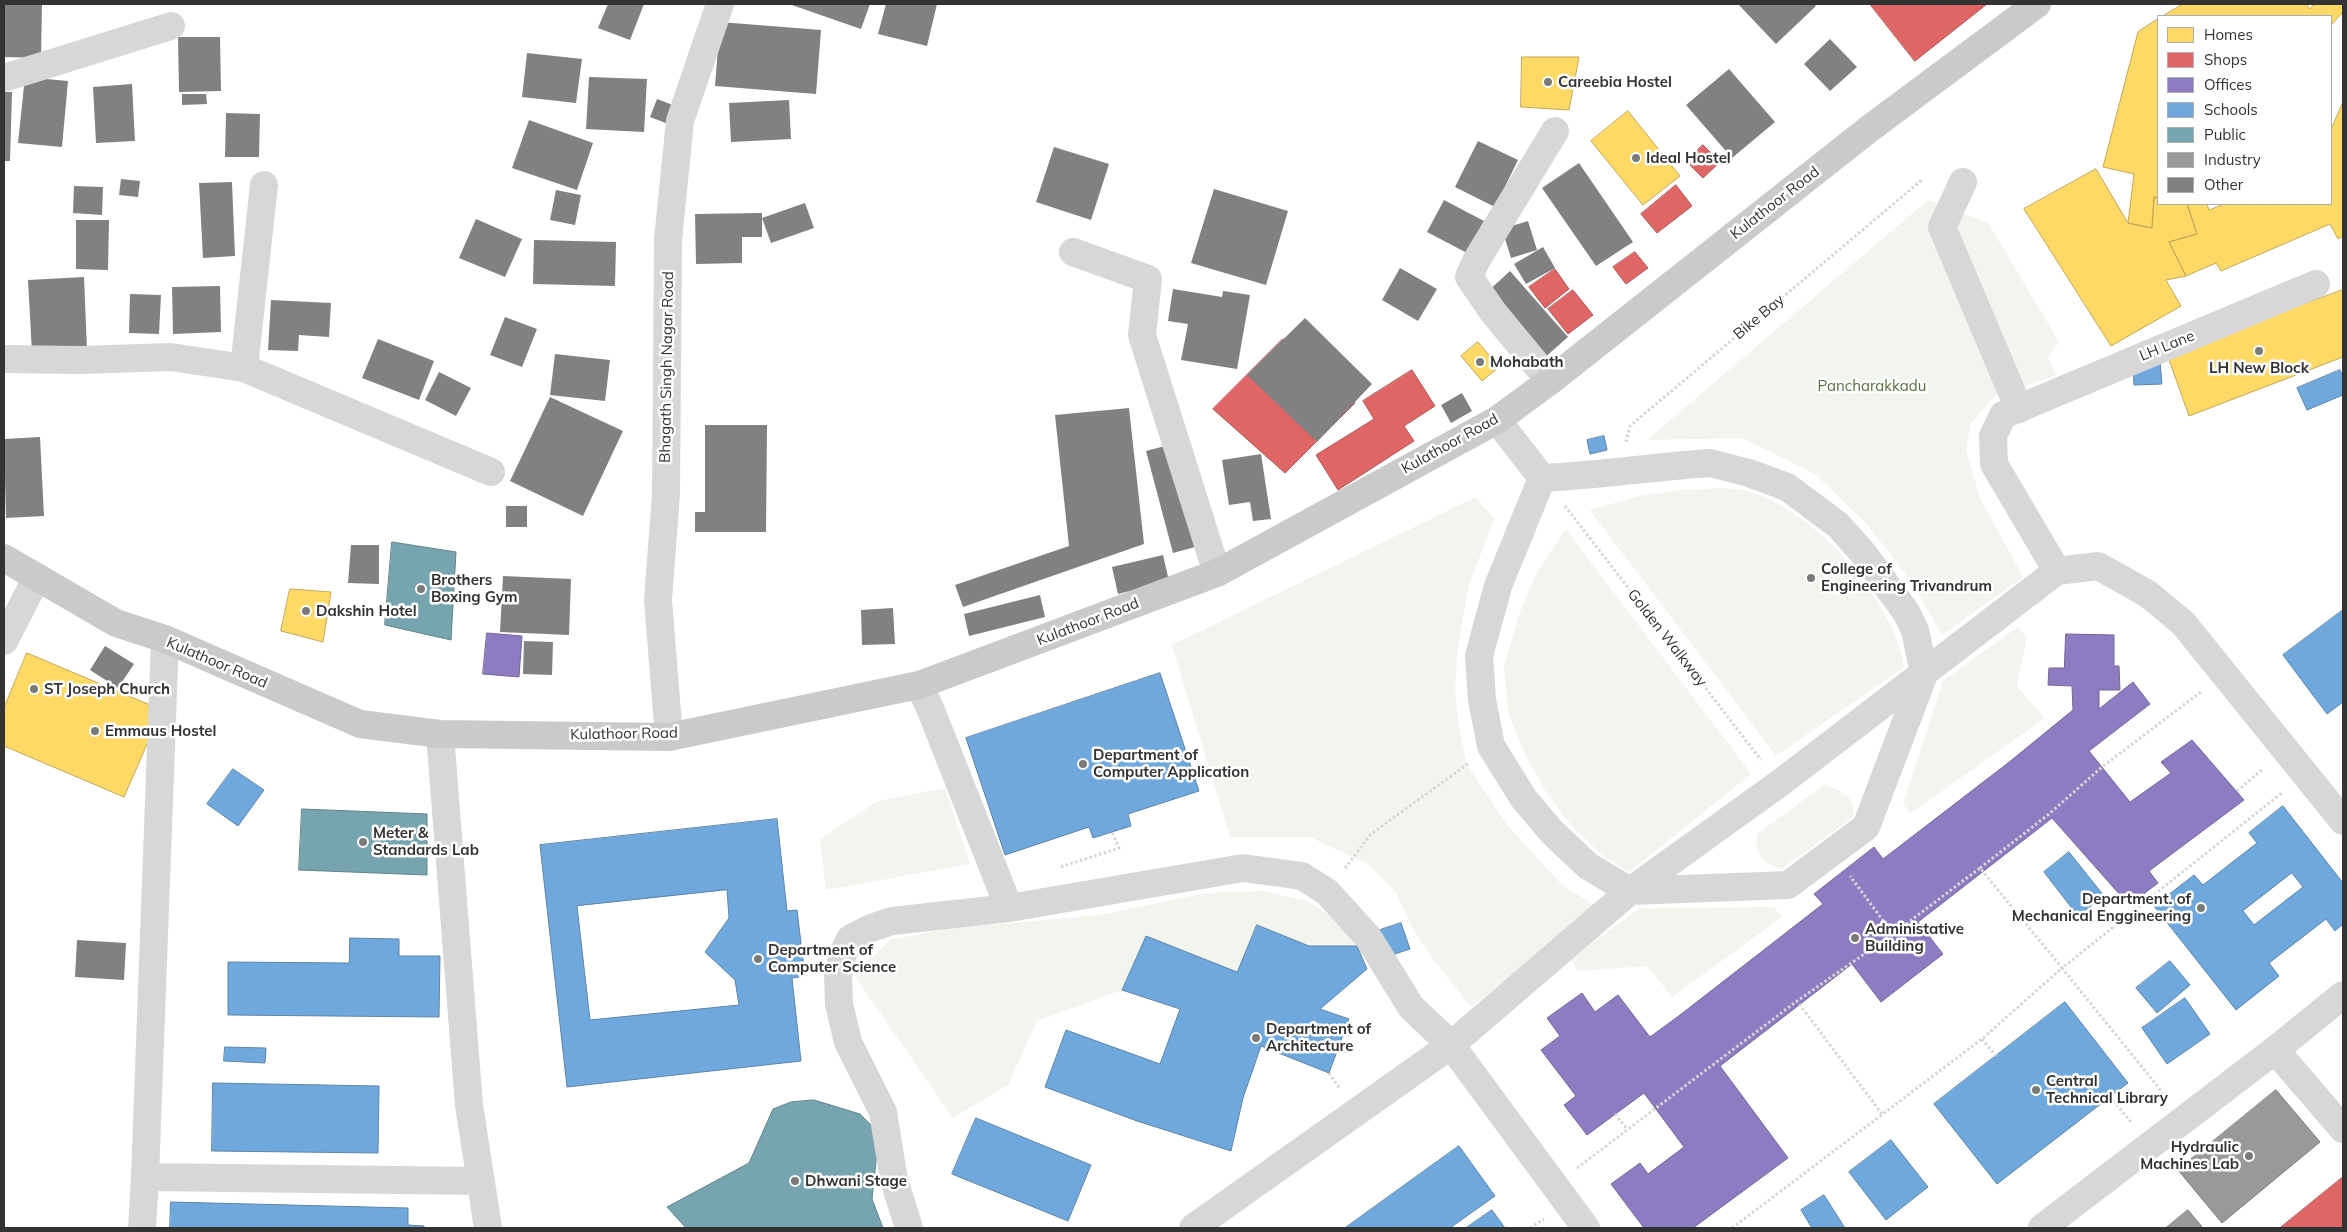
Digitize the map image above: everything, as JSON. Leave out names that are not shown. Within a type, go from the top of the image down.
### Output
[{"type":"main road","name":"Kulathoor Road","points":[[4,558],[116,624],[165,639],[360,724],[440,734],[669,737],[919,685],[1217,573],[1497,420],[1550,381],[1869,129],[2037,4]]},
{"type":"street","name":"Bhagath Singh Nagar Road","points":[[669,737],[658,600],[666,494],[668,240],[680,121],[720,4]]},
{"type":"street","points":[[4,78],[171,26]]},
{"type":"street","points":[[1550,381],[1493,312],[1469,277],[1484,248],[1555,131]]},
{"type":"street","points":[[1963,182],[1942,227],[2019,408]]},
{"type":"street","points":[[244,368],[264,185]]},
{"type":"street","points":[[1073,252],[1148,279],[1142,335],[1217,573]]},
{"type":"street","name":"LH Lane","points":[[2057,571],[1994,464],[1994,436],[2003,415],[2316,284]]},
{"type":"street","points":[[4,359],[80,360],[171,357],[244,368],[491,472]]},
{"type":"street","points":[[1497,420],[1542,478]]},
{"type":"street","points":[[1710,463],[1749,473],[1786,487],[1838,525],[1863,553],[1906,612],[1915,630],[1924,674],[1866,827],[1788,885],[1630,891],[1588,866],[1552,832],[1524,799],[1491,746],[1482,700],[1479,656],[1498,586],[1542,478],[1647,467],[1710,463]]},
{"type":"street","points":[[1194,1228],[1451,1045],[1630,891],[1780,783],[2057,571],[2098,566],[2148,594],[2183,624],[2343,821]]},
{"type":"street","points":[[4,641],[37,577]]},
{"type":"street","points":[[142,1228],[165,639]]},
{"type":"street","points":[[919,685],[1009,908]]},
{"type":"street","points":[[440,734],[469,1105],[488,1228]]},
{"type":"street","points":[[909,1228],[894,1180],[883,1112],[848,1042],[839,1004],[838,974],[843,954],[850,938],[892,921],[1009,908],[1243,868],[1302,876],[1327,892],[1368,937],[1411,1007],[1451,1045],[1586,1228]]},
{"type":"street","points":[[2042,1228],[2275,1050],[2343,995]]},
{"type":"street","points":[[2275,1050],[2343,1129]]},
{"type":"street","points":[[145,1177],[481,1181]]},
{"type":"path","name":"Bike Bay","points":[[1619,471],[1630,426],[1923,179]]},
{"type":"path","name":"Golden Walkway","points":[[1571,513],[1764,762]]},
{"type":"path","points":[[1555,1185],[1798,1001],[1893,934],[1980,868],[2049,814],[2102,767],[2225,674]]},
{"type":"path","points":[[1327,892],[1371,834],[1491,746]]},
{"type":"path","points":[[2237,792],[2286,750]]},
{"type":"path","points":[[1732,1228],[1982,1039],[2062,968],[2305,774]]},
{"type":"path","points":[[1056,869],[1118,848],[1112,832]]},
{"type":"path","points":[[1832,852],[1893,934]]},
{"type":"path","points":[[1980,868],[2149,1075]]},
{"type":"path","points":[[1798,1001],[1882,1114]]},
{"type":"path","points":[[1982,1039],[1996,1056]]},
{"type":"path","points":[[1615,1114],[1627,1130]]},
{"type":"green space","name":"Pancharakkadu","points":[[1928,200],[1988,223],[2059,342],[2048,357],[2056,375],[1995,396],[1971,423],[1966,450],[1980,498],[2023,577],[1942,635],[1912,583],[1867,524],[1815,474],[1742,438],[1647,440]]},
{"type":"green space","points":[[1720,488],[1741,490],[1765,498],[1789,510],[1812,527],[1854,569],[1871,592],[1896,638],[1904,667],[1776,756],[1590,510],[1643,495]]},
{"type":"green space","points":[[1476,497],[1494,519],[1469,585],[1458,645],[1455,689],[1459,727],[1467,765],[1507,825],[1563,886],[1598,907],[1471,1007],[1433,959],[1412,927],[1396,893],[1370,865],[1310,837],[1230,837],[1172,645]]},
{"type":"green space","points":[[1566,529],[1751,774],[1629,872],[1603,856],[1571,825],[1546,792],[1524,752],[1508,712],[1504,666],[1520,612],[1536,574]]},
{"type":"green space","points":[[2018,627],[2027,637],[2017,687],[2045,718],[1911,813],[1903,804],[1943,681]]},
{"type":"green space","points":[[1824,785],[1837,789],[1850,799],[1853,817],[1782,869],[1765,861],[1757,847],[1757,834]]},
{"type":"green space","points":[[945,788],[970,864],[826,890],[820,839],[878,801]]},
{"type":"green space","points":[[1263,891],[1308,901],[1344,925],[1357,946],[1309,946],[1258,925],[1237,972],[1137,956],[1122,990],[1037,1021],[1008,1085],[953,1118],[854,975],[890,940],[945,929],[1101,915],[1205,893]]},
{"type":"green space","points":[[1774,907],[1782,917],[1672,997],[1648,966],[1578,971],[1570,959],[1640,908]]},
{"type":"building: Homes","points":[[2183,4],[2306,4],[2310,9],[2314,4],[2343,4],[2343,12],[2332,24],[2332,15],[2165,15]]},
{"type":"building: Homes","points":[[2157,20],[2157,198],[2154,197],[2152,228],[2128,223],[2134,174],[2103,167],[2138,32]]},
{"type":"building: Homes","name":"Careebia Hostel","points":[[1522,57],[1579,57],[1569,110],[1521,107]]},
{"type":"building: Homes","points":[[2343,102],[2343,236],[2338,239],[2330,224],[2221,271],[2216,263],[2186,276],[2169,242],[2197,234],[2187,205],[2207,205],[2209,210],[2222,205],[2332,205],[2332,128]]},
{"type":"building: Homes","name":"Ideal Hostel","points":[[1628,111],[1680,176],[1643,205],[1591,141]]},
{"type":"building: Homes","points":[[2096,169],[2128,223],[2152,228],[2154,197],[2157,198],[2157,205],[2187,205],[2197,234],[2169,242],[2186,276],[2166,280],[2181,306],[2111,346],[2024,209]]},
{"type":"building: Homes","name":"LH New Block","points":[[2343,290],[2343,357],[2189,416],[2167,354]]},
{"type":"building: Homes","name":"Mohabath","points":[[1478,342],[1499,367],[1482,381],[1461,356]]},
{"type":"building: Homes","name":"Dakshin Hotel","points":[[290,589],[331,592],[323,642],[281,631]]},
{"type":"building: Homes","points":[[27,653],[162,710],[124,797],[4,746],[4,708]]},
{"type":"building: Shops","points":[[1870,4],[1987,4],[1915,61]]},
{"type":"building: Shops","points":[[1703,145],[1720,162],[1703,178],[1686,161]]},
{"type":"building: Shops","points":[[1676,185],[1692,206],[1657,233],[1641,214]]},
{"type":"building: Shops","points":[[1635,252],[1648,268],[1626,284],[1613,267]]},
{"type":"building: Shops","points":[[1555,269],[1569,289],[1545,308],[1529,287]]},
{"type":"building: Shops","points":[[1573,290],[1593,315],[1568,334],[1548,309]]},
{"type":"building: Shops","points":[[1283,339],[1355,403],[1285,473],[1213,409]]},
{"type":"building: Shops","points":[[1412,370],[1435,406],[1404,426],[1414,441],[1338,490],[1316,455],[1374,419],[1363,401]]},
{"type":"building: Shops","points":[[2343,1177],[2343,1228],[2280,1228]]},
{"type":"building: Offices","points":[[487,633],[522,636],[519,677],[483,674]]},
{"type":"building: Offices","name":"Administative Building","points":[[2066,634],[2114,635],[2114,666],[2119,666],[2120,690],[2099,690],[2099,709],[2133,682],[2150,704],[2089,751],[2130,802],[2171,773],[2161,762],[2192,740],[2244,800],[2149,871],[2158,883],[2129,905],[2052,818],[1918,922],[1943,954],[1881,1002],[1852,964],[1720,1066],[1788,1158],[1693,1228],[1644,1228],[1611,1184],[1640,1163],[1648,1174],[1684,1147],[1644,1093],[1587,1135],[1564,1105],[1576,1096],[1541,1050],[1560,1036],[1547,1018],[1582,993],[1595,1012],[1618,995],[1650,1037],[1680,1015],[1823,904],[1814,894],[1874,847],[1883,859],[2008,763],[2073,710],[2072,686],[2048,685],[2049,668],[2064,668]]},
{"type":"building: Schools","points":[[2160,361],[2162,384],[2134,385],[2133,363]]},
{"type":"building: Schools","points":[[2340,370],[2343,377],[2343,395],[2307,410],[2297,388]]},
{"type":"building: Schools","points":[[1604,436],[1607,450],[1590,454],[1587,440]]},
{"type":"building: Schools","points":[[2343,610],[2343,702],[2327,714],[2283,655]]},
{"type":"building: Schools","name":"Department of Computer Application","points":[[1160,673],[1199,791],[1128,814],[1131,826],[1093,838],[1089,827],[1005,855],[966,738]]},
{"type":"building: Schools","points":[[233,769],[264,790],[238,826],[207,804]]},
{"type":"building: Schools","name":"Department. of Mechanical Enggineering","points":[[2283,806],[2343,883],[2343,924],[2335,931],[2326,919],[2269,963],[2279,976],[2236,1010],[2154,906],[2194,875],[2203,885],[2257,843],[2249,833]],"holes":[[[2292,873],[2303,887],[2254,925],[2243,911]]]},
{"type":"building: Schools","name":"Department of Computer Science","points":[[777,819],[787,911],[797,910],[805,976],[792,978],[801,1061],[567,1087],[540,845]],"holes":[[[727,890],[729,918],[705,952],[735,980],[739,1005],[590,1020],[577,906]]]},
{"type":"building: Schools","points":[[2069,852],[2104,896],[2078,916],[2044,872]]},
{"type":"building: Schools","points":[[1401,923],[1410,949],[1389,956],[1380,930]]},
{"type":"building: Schools","name":"Department of Architecture","points":[[1257,925],[1309,946],[1357,946],[1367,969],[1320,1009],[1349,1019],[1329,1073],[1261,1046],[1243,1098],[1231,1151],[1137,1121],[1045,1087],[1066,1030],[1160,1064],[1180,1009],[1122,990],[1146,936],[1237,972]]},
{"type":"building: Schools","points":[[350,938],[399,939],[399,956],[440,956],[439,1017],[228,1015],[228,962],[349,963]]},
{"type":"building: Schools","points":[[2170,961],[2190,985],[2157,1013],[2136,988]]},
{"type":"building: Schools","points":[[2185,998],[2210,1034],[2167,1064],[2142,1028]]},
{"type":"building: Schools","name":"Central Technical Library","points":[[2065,1002],[2128,1083],[1997,1184],[1934,1104]]},
{"type":"building: Schools","points":[[225,1047],[266,1048],[265,1063],[224,1061]]},
{"type":"building: Schools","points":[[213,1083],[379,1086],[378,1153],[212,1151]]},
{"type":"building: Schools","points":[[976,1118],[1091,1165],[1068,1221],[952,1174]]},
{"type":"building: Schools","points":[[1891,1140],[1928,1187],[1886,1220],[1849,1172]]},
{"type":"building: Schools","points":[[1459,1146],[1495,1196],[1450,1228],[1345,1228]]},
{"type":"building: Schools","points":[[1824,1195],[1845,1228],[1812,1228],[1801,1210]]},
{"type":"building: Schools","points":[[171,1202],[408,1208],[408,1225],[424,1226],[424,1228],[170,1228]]},
{"type":"building: Schools","points":[[1492,1210],[1505,1228],[1466,1228]]},
{"type":"building: Public","name":"Brothers Boxing Gym","points":[[392,542],[456,552],[451,640],[385,625]]},
{"type":"building: Public","name":"Meter & Standards Lab","points":[[302,809],[427,814],[427,875],[299,870]]},
{"type":"building: Public","name":"Dhwani Stage","points":[[814,1100],[860,1114],[879,1133],[872,1199],[883,1228],[686,1228],[667,1207],[749,1163],[773,1109],[791,1102]]},
{"type":"building: Industry","name":"Hydraulic Machines Lab","points":[[2276,1090],[2320,1142],[2222,1223],[2178,1170]]},
{"type":"building: Industry","points":[[2188,1210],[2203,1228],[2166,1228]]},
{"type":"building: Other","points":[[4,4],[42,4],[41,58],[4,57]]},
{"type":"building: Other","points":[[608,4],[644,4],[630,40],[598,28]]},
{"type":"building: Other","points":[[789,4],[870,4],[861,29]]},
{"type":"building: Other","points":[[886,4],[937,4],[927,46],[878,34]]},
{"type":"building: Other","points":[[1738,4],[1814,4],[1816,6],[1776,44]]},
{"type":"building: Other","points":[[720,22],[821,30],[816,94],[715,86]]},
{"type":"building: Other","points":[[178,37],[220,37],[221,91],[179,92]]},
{"type":"building: Other","points":[[1830,39],[1857,67],[1830,91],[1804,64]]},
{"type":"building: Other","points":[[527,53],[582,59],[576,103],[522,97]]},
{"type":"building: Other","points":[[1729,69],[1775,122],[1732,158],[1686,105]]},
{"type":"building: Other","points":[[25,77],[68,81],[62,147],[18,143]]},
{"type":"building: Other","points":[[589,77],[647,79],[644,132],[586,129]]},
{"type":"building: Other","points":[[132,84],[135,141],[96,143],[93,87]]},
{"type":"building: Other","points":[[4,92],[12,92],[10,161],[4,161]]},
{"type":"building: Other","points":[[182,94],[206,94],[207,104],[182,105]]},
{"type":"building: Other","points":[[657,99],[678,107],[671,125],[650,117]]},
{"type":"building: Other","points":[[789,100],[791,139],[731,142],[729,103]]},
{"type":"building: Other","points":[[226,113],[260,114],[259,157],[225,157]]},
{"type":"building: Other","points":[[529,120],[593,143],[577,190],[512,168]]},
{"type":"building: Other","points":[[1478,141],[1518,160],[1495,207],[1455,187]]},
{"type":"building: Other","points":[[1054,147],[1109,164],[1091,220],[1036,202]]},
{"type":"building: Other","points":[[1579,163],[1633,242],[1596,266],[1542,188]]},
{"type":"building: Other","points":[[121,179],[140,181],[138,197],[119,195]]},
{"type":"building: Other","points":[[232,182],[235,256],[203,258],[199,183]]},
{"type":"building: Other","points":[[74,186],[103,187],[102,215],[73,213]]},
{"type":"building: Other","points":[[1214,189],[1288,211],[1266,285],[1191,263]]},
{"type":"building: Other","points":[[556,190],[581,195],[575,225],[550,220]]},
{"type":"building: Other","points":[[1444,200],[1484,221],[1467,253],[1427,232]]},
{"type":"building: Other","points":[[805,203],[814,228],[771,243],[762,218]]},
{"type":"building: Other","points":[[762,213],[762,237],[742,237],[742,263],[696,264],[695,214]]},
{"type":"building: Other","points":[[476,219],[522,239],[505,277],[459,258]]},
{"type":"building: Other","points":[[76,220],[109,220],[108,270],[76,269]]},
{"type":"building: Other","points":[[1528,221],[1537,250],[1511,258],[1502,229]]},
{"type":"building: Other","points":[[534,240],[616,242],[615,286],[533,284]]},
{"type":"building: Other","points":[[1543,247],[1555,268],[1526,284],[1514,264]]},
{"type":"building: Other","points":[[1400,268],[1437,289],[1418,321],[1382,300]]},
{"type":"building: Other","points":[[1510,271],[1568,337],[1543,359],[1485,294]]},
{"type":"building: Other","points":[[84,277],[87,350],[32,353],[28,280]]},
{"type":"building: Other","points":[[220,286],[221,332],[173,334],[172,287]]},
{"type":"building: Other","points":[[1173,289],[1222,297],[1223,291],[1250,295],[1237,369],[1181,360],[1188,324],[1168,321]]},
{"type":"building: Other","points":[[130,294],[161,295],[159,334],[129,333]]},
{"type":"building: Other","points":[[271,300],[331,303],[329,337],[299,335],[298,351],[268,350]]},
{"type":"building: Other","points":[[505,317],[537,329],[522,367],[490,355]]},
{"type":"building: Other","points":[[1305,318],[1372,384],[1317,442],[1247,375]]},
{"type":"building: Other","points":[[378,339],[434,361],[419,400],[362,378]]},
{"type":"building: Other","points":[[555,354],[610,360],[605,401],[550,395]]},
{"type":"building: Other","points":[[439,372],[471,388],[456,416],[425,400]]},
{"type":"building: Other","points":[[1462,393],[1472,411],[1451,423],[1441,405]]},
{"type":"building: Other","points":[[550,397],[623,431],[583,516],[510,481]]},
{"type":"building: Other","points":[[1129,408],[1144,544],[963,607],[955,585],[1069,546],[1055,415]]},
{"type":"building: Other","points":[[705,425],[767,425],[766,532],[695,532],[695,512],[705,512]]},
{"type":"building: Other","points":[[40,437],[44,516],[6,518],[4,439]]},
{"type":"building: Other","points":[[1180,442],[1206,544],[1173,553],[1146,451]]},
{"type":"building: Other","points":[[1261,454],[1271,519],[1253,521],[1250,502],[1229,505],[1222,460]]},
{"type":"building: Other","points":[[506,506],[527,506],[527,527],[506,527]]},
{"type":"building: Other","points":[[351,545],[379,545],[379,584],[348,583]]},
{"type":"building: Other","points":[[1163,555],[1169,581],[1118,594],[1112,567]]},
{"type":"building: Other","points":[[503,576],[571,579],[569,635],[500,632]]},
{"type":"building: Other","points":[[1040,595],[1045,617],[969,636],[964,614]]},
{"type":"building: Other","points":[[893,608],[895,644],[862,645],[861,610]]},
{"type":"building: Other","points":[[524,641],[553,642],[552,675],[523,674]]},
{"type":"building: Other","points":[[105,646],[134,664],[118,688],[90,670]]},
{"type":"building: Other","points":[[77,940],[126,943],[124,980],[75,977]]},
{"type":"place","name":"Careebia Hostel","points":[[1548,82]]},
{"type":"place","name":"Ideal Hostel","points":[[1636,158]]},
{"type":"place","name":"LH New Block","points":[[2259,351]]},
{"type":"place","name":"Mohabath","points":[[1480,362]]},
{"type":"place","name":"College of Engineering Trivandrum","points":[[1811,578]]},
{"type":"place","name":"Brothers Boxing Gym","points":[[421,589]]},
{"type":"place","name":"Dakshin Hotel","points":[[306,611]]},
{"type":"place","name":"ST Joseph Church","points":[[34,689]]},
{"type":"place","name":"Emmaus Hostel","points":[[95,731]]},
{"type":"place","name":"Department of Computer Application","points":[[1083,764]]},
{"type":"place","name":"Meter & Standards Lab","points":[[363,842]]},
{"type":"place","name":"Department. of Mechanical Enggineering","points":[[2201,908]]},
{"type":"place","name":"Administative Building","points":[[1855,938]]},
{"type":"place","name":"Department of Computer Science","points":[[758,959]]},
{"type":"place","name":"Department of Architecture","points":[[1256,1038]]},
{"type":"place","name":"Central Technical Library","points":[[2036,1090]]},
{"type":"place","name":"Hydraulic Machines Lab","points":[[2249,1156]]},
{"type":"place","name":"Dhwani Stage","points":[[795,1181]]}]
